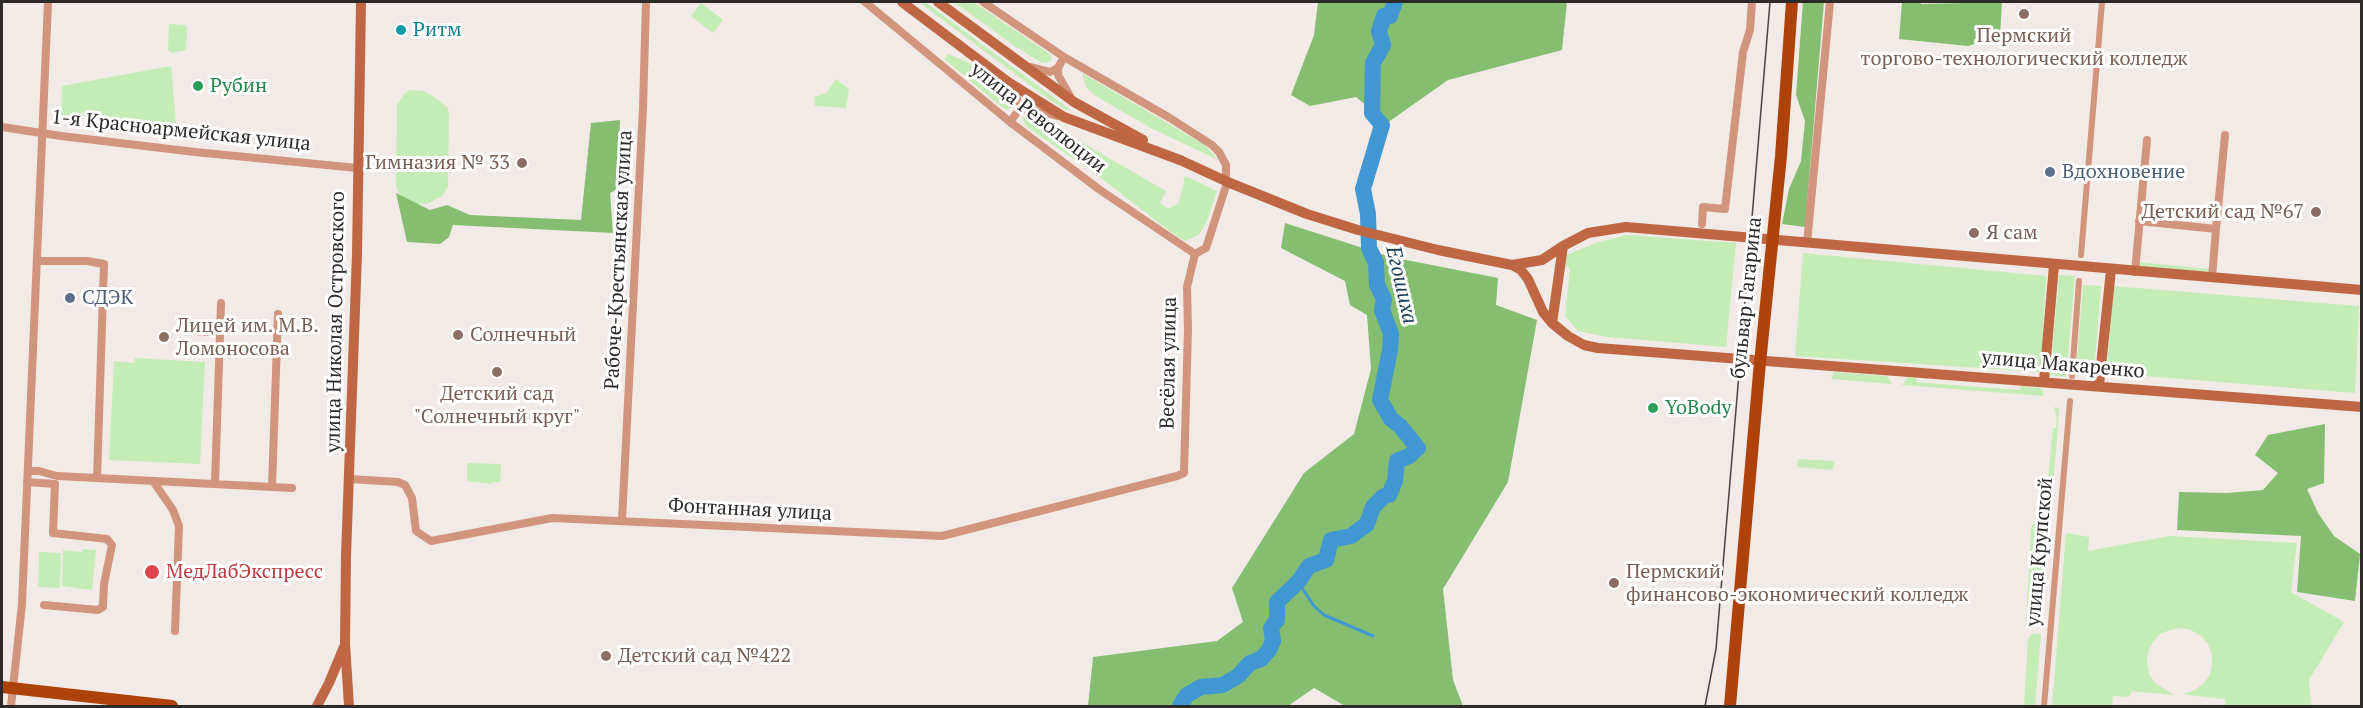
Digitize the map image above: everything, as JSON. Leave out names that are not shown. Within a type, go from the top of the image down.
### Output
[{"type":"main road","name":"улица Николая Островского","points":[[349,706],[345,644],[346,556],[357,254],[361,2]]},
{"type":"main road","name":"улица Революции","points":[[902,2],[1008,82],[1064,117],[1180,160]]},
{"type":"main road","name":"улица Революции","points":[[938,2],[1074,102],[1180,160],[1251,193],[1358,230],[1512,265],[1542,260],[1588,233],[1626,227],[1772,241]]},
{"type":"main road","name":"бульвар Гагарина","points":[[1730,706],[1781,156],[1792,2]]},
{"type":"main road","points":[[1772,241],[2361,290]]},
{"type":"main road","points":[[1552,323],[1563,246]]},
{"type":"main road","points":[[1512,265],[1521,270],[1528,279],[1543,312],[1552,323],[1584,345],[1761,361]]},
{"type":"main road","points":[[2044,381],[2054,266]]},
{"type":"main road","points":[[2099,386],[2111,270]]},
{"type":"main road","name":"улица Макаренко","points":[[1761,361],[2361,407]]},
{"type":"main road","name":"улица Николая Островского","points":[[317,706],[345,644]]},
{"type":"main road","points":[[7,688],[172,706]]},
{"type":"street","points":[[11,706],[7,688],[20,624],[48,2]]},
{"type":"street","name":"Рабоче-Крестьянская улица","points":[[622,520],[643,108],[646,2]]},
{"type":"street","name":"улица Революции","points":[[865,2],[1010,122],[1100,189],[1195,254]]},
{"type":"street","points":[[983,2],[1064,57],[1170,118],[1212,145],[1219,153],[1226,165],[1226,186],[1206,248],[1195,254]]},
{"type":"street","name":"бульвар Гагарина","points":[[1701,224],[1703,207],[1725,209],[1743,52],[1750,30],[1752,2]]},
{"type":"street","points":[[1807,243],[1830,2]]},
{"type":"street","points":[[2081,255],[2102,2]]},
{"type":"street","points":[[1064,57],[1058,68],[1058,75],[1074,102]]},
{"type":"street","points":[[1019,62],[1050,72],[1058,68]]},
{"type":"street","points":[[1008,82],[1017,98],[1018,111]]},
{"type":"street","points":[[1010,122],[1018,111],[1026,109],[1064,117]]},
{"type":"street","name":"1-я Красноармейская улица","points":[[2,127],[184,150],[357,168]]},
{"type":"street","points":[[2212,278],[2225,135]]},
{"type":"street","points":[[2135,272],[2147,141]]},
{"type":"street","points":[[2139,221],[2216,228]]},
{"type":"street","name":"Весёлая улица","points":[[1184,473],[1187,287],[1195,254]]},
{"type":"street","points":[[38,261],[87,261],[104,264],[97,478]]},
{"type":"street","points":[[2072,376],[2079,281]]},
{"type":"street","points":[[215,484],[222,303]]},
{"type":"street","points":[[272,487],[278,314]]},
{"type":"street","points":[[192,331],[220,332]]},
{"type":"street","name":"улица Крупской","points":[[2044,706],[2070,401]]},
{"type":"street","points":[[28,471],[39,471],[57,476],[292,488]]},
{"type":"street","name":"Фонтанная улица","points":[[350,479],[398,482],[405,485],[412,498],[416,531],[431,541],[552,518],[942,536],[1184,473]]},
{"type":"street","points":[[153,481],[173,510],[179,526],[175,631]]},
{"type":"street","points":[[27,482],[55,484],[53,533],[107,539],[112,545],[104,584],[103,607],[98,610],[44,605]]},
{"type":"green space","points":[[919,2],[925,2],[1072,111],[1064,109],[1043,95]]},
{"type":"green space","points":[[954,2],[973,2],[1050,54],[1052,58],[1050,62],[1042,63],[1016,47]]},
{"type":"green space","points":[[1318,2],[1567,2],[1562,50],[1448,80],[1387,123],[1356,97],[1310,106],[1291,95],[1314,35]]},
{"type":"green space","points":[[1803,2],[1824,2],[1805,227],[1782,224],[1789,189],[1801,161],[1805,121],[1796,95]]},
{"type":"green space","points":[[1902,2],[1921,2],[1921,4],[2002,2],[2000,36],[1968,46],[1899,39]]},
{"type":"green space","points":[[701,3],[723,20],[713,33],[691,16]]},
{"type":"green space","points":[[169,24],[185,25],[187,28],[186,50],[172,53],[168,50]]},
{"type":"green space","points":[[948,54],[969,63],[990,78],[1013,100],[1012,107],[1007,110],[1003,108],[944,59]]},
{"type":"green space","points":[[171,66],[176,123],[61,115],[62,86]]},
{"type":"green space","points":[[1082,73],[1205,145],[1218,160],[1151,128],[1094,95],[1086,87]]},
{"type":"green space","points":[[836,79],[849,89],[846,108],[815,106],[814,97],[826,93]]},
{"type":"green space","points":[[410,90],[423,91],[433,96],[447,107],[449,112],[448,187],[442,196],[427,204],[416,204],[400,196],[396,186],[397,105],[404,94]]},
{"type":"green space","points":[[1031,113],[1166,191],[1160,203],[1168,209],[1179,203],[1185,176],[1217,191],[1207,221],[1199,235],[1185,241],[1172,233],[1093,172],[1027,127],[1022,118]]},
{"type":"green space","points":[[620,120],[618,189],[610,193],[613,233],[453,225],[449,237],[440,244],[407,242],[396,193],[430,210],[447,205],[470,215],[581,220],[591,123]]},
{"type":"green space","points":[[1285,223],[1391,257],[1498,278],[1496,305],[1537,320],[1508,482],[1443,589],[1453,680],[1463,706],[1345,706],[1314,688],[1288,706],[1088,706],[1093,657],[1217,641],[1243,622],[1232,588],[1304,473],[1354,434],[1371,369],[1367,315],[1350,305],[1345,281],[1281,248]]},
{"type":"green space","points":[[1626,235],[1736,243],[1726,347],[1607,337],[1578,331],[1565,316],[1570,269],[1566,266],[1566,255],[1596,243]]},
{"type":"green space","points":[[1803,253],[2046,276],[2041,372],[1795,356]]},
{"type":"green space","points":[[2138,262],[2210,269],[2210,272],[2140,267]]},
{"type":"green space","points":[[2059,275],[2075,276],[2066,377],[2050,375]]},
{"type":"green space","points":[[2083,285],[2101,286],[2094,373],[2076,371]]},
{"type":"green space","points":[[2112,286],[2359,306],[2355,393],[2107,373]]},
{"type":"green space","points":[[135,358],[205,362],[200,464],[109,460],[114,361],[134,363]]},
{"type":"green space","points":[[1834,372],[1887,376],[1892,384],[1831,379]]},
{"type":"green space","points":[[1908,377],[1917,378],[1916,382],[2020,390],[2021,386],[2040,388],[2043,396],[1902,385]]},
{"type":"green space","points":[[2054,407],[2059,408],[2058,427],[2041,625],[2026,625],[2031,529],[2032,525],[2044,520],[2053,428],[2056,428],[2057,420]]},
{"type":"green space","points":[[2325,424],[2324,483],[2307,489],[2318,513],[2334,536],[2360,554],[2355,601],[2297,592],[2301,536],[2177,530],[2179,492],[2227,493],[2263,490],[2278,473],[2255,455],[2268,435]]},
{"type":"green space","points":[[1798,459],[1834,461],[1833,470],[1797,467]]},
{"type":"green space","points":[[467,463],[501,464],[500,482],[492,482],[492,484],[467,481]]},
{"type":"green space","points":[[2066,533],[2089,537],[2088,551],[2169,536],[2297,543],[2291,592],[2344,622],[2309,680],[2311,706],[2225,706],[2225,699],[2184,694],[2195,690],[2210,675],[2212,654],[2208,644],[2201,636],[2191,630],[2181,628],[2160,634],[2148,652],[2149,674],[2155,683],[2174,695],[2132,691],[2129,697],[2113,696],[2112,706],[2052,706]]},
{"type":"green space","points":[[82,549],[96,550],[92,590],[62,586],[63,550],[82,552]]},
{"type":"green space","points":[[39,552],[61,553],[60,588],[38,587]]},
{"type":"green space","points":[[2031,634],[2041,634],[2035,706],[2024,706],[2028,640]]},
{"type":"waterway","name":"Егошиха","points":[[1180,706],[1187,695],[1201,687],[1223,685],[1238,676],[1250,663],[1261,659],[1273,641],[1271,628],[1277,620],[1277,602],[1298,582],[1309,566],[1326,560],[1331,540],[1351,536],[1367,524],[1373,507],[1384,496],[1389,495],[1395,481],[1397,461],[1409,456],[1418,448],[1400,426],[1391,419],[1380,400],[1391,334],[1382,310],[1384,299],[1377,285],[1376,263],[1369,248],[1368,214],[1363,189],[1382,125],[1372,113],[1373,63],[1383,45],[1379,31],[1384,16],[1390,16],[1395,2]]},
{"type":"waterway","points":[[1298,582],[1314,606],[1324,615],[1373,636]]},
{"type":"tram line","points":[[1705,706],[1716,649],[1770,2]]},
{"type":"place","name":"Пермский торгово-технологический колледж","points":[[2024,14]]},
{"type":"place","name":"Ритм","points":[[401,30]]},
{"type":"place","name":"Рубин","points":[[198,86]]},
{"type":"place","name":"Гимназия № 33","points":[[522,163]]},
{"type":"place","name":"Вдохновение","points":[[2050,172]]},
{"type":"place","name":"Детский сад №67","points":[[2316,212]]},
{"type":"place","name":"Я сам","points":[[1974,233]]},
{"type":"place","name":"СДЭК","points":[[70,298]]},
{"type":"place","name":"Солнечный","points":[[458,335]]},
{"type":"place","name":"Лицей им. М.В. Ломоносова","points":[[164,337]]},
{"type":"place","name":"Детский сад \"Солнечный круг\"","points":[[497,372]]},
{"type":"place","name":"YoBody","points":[[1653,408]]},
{"type":"place","name":"МедЛабЭкспресс","points":[[152,572]]},
{"type":"place","name":"Пермский финансово-экономический колледж","points":[[1614,583]]},
{"type":"place","name":"Детский сад №422","points":[[606,656]]}]
